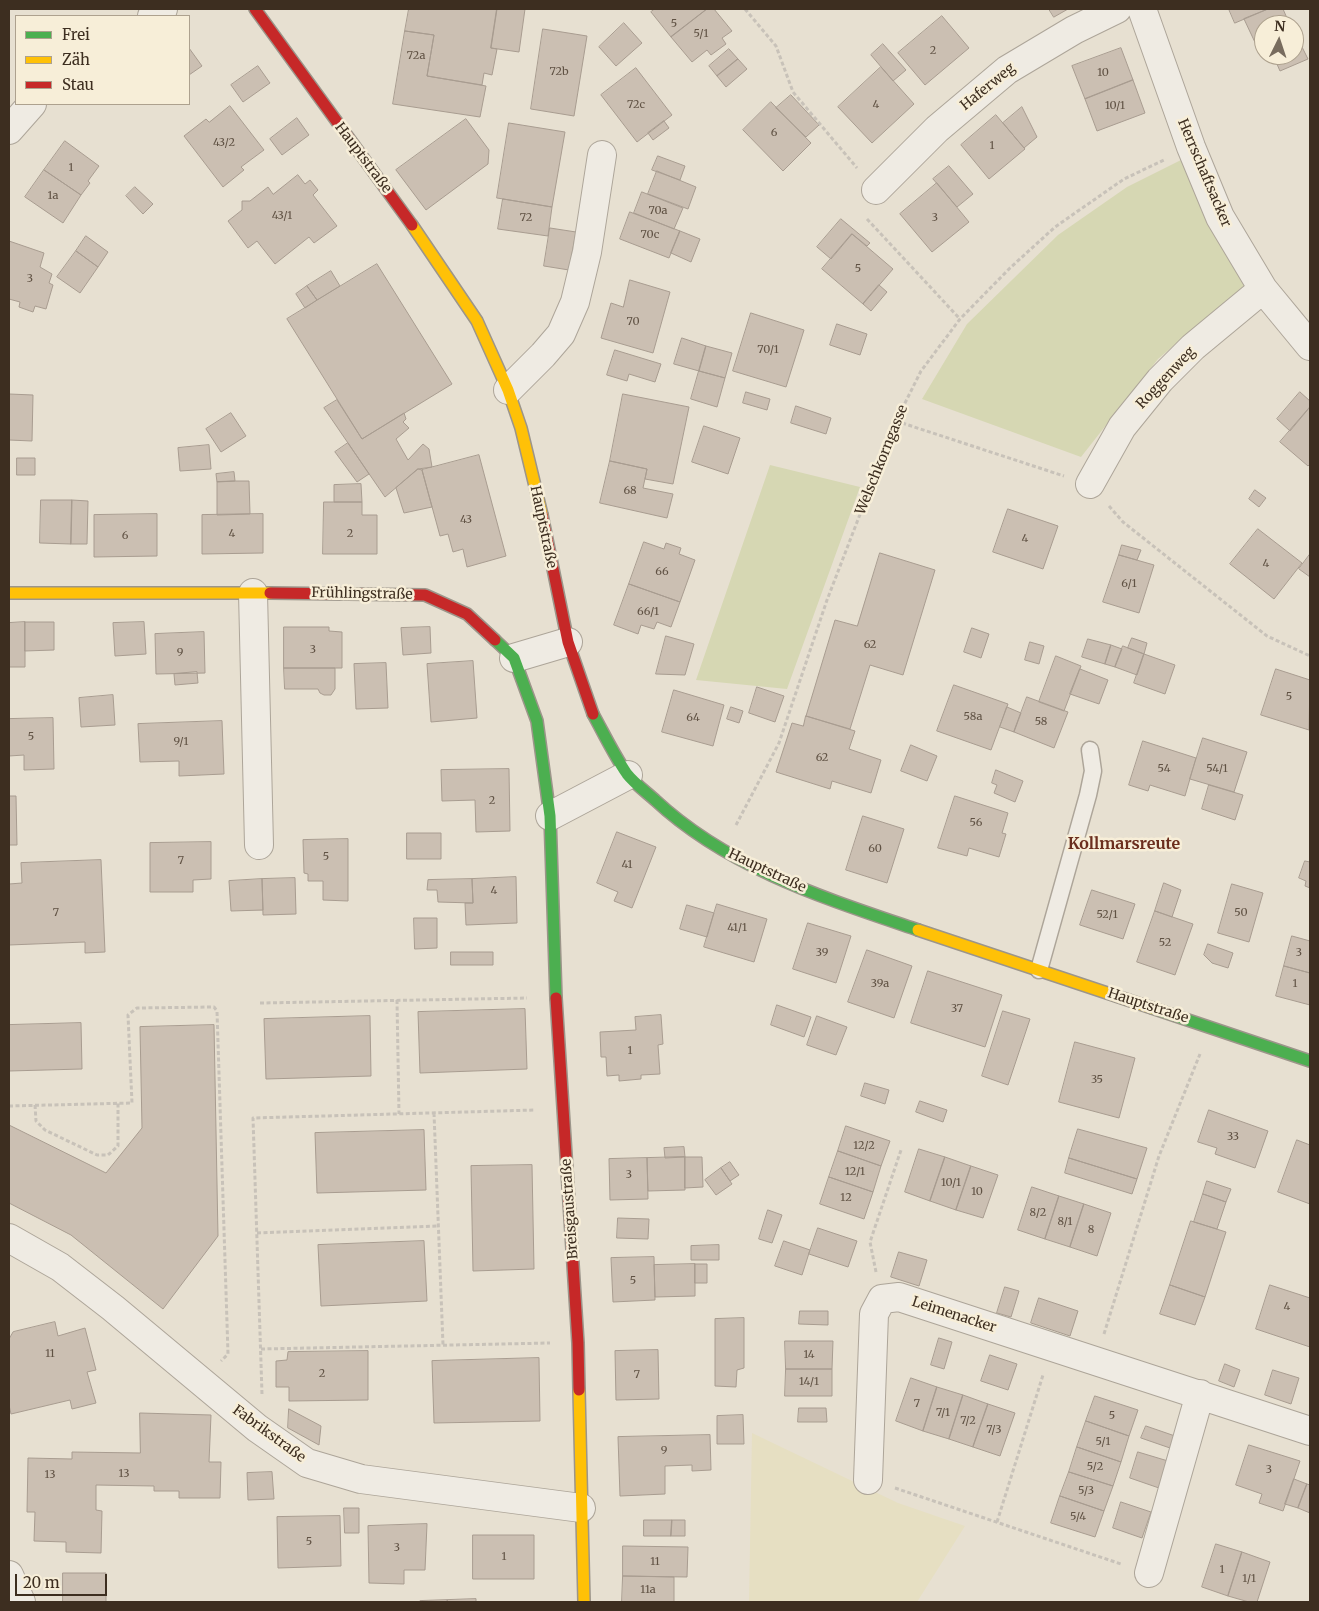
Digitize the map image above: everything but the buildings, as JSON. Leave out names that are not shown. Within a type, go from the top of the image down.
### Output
[{"type":"main road","name":"Hauptstraße","points":[[255,9],[422,240],[476,322],[508,390],[523,437],[544,525],[568,642],[592,712],[628,776],[670,814],[722,851],[778,879],[838,903],[1310,1061]]},
{"type":"main road","name":"Frühlingstraße","points":[[9,593],[365,593],[425,595],[467,614],[514,658]]},
{"type":"main road","name":"Breisgaustraße","points":[[514,658],[537,721],[550,816],[556,997],[578,1343],[584,1602]]},
{"type":"street","name":"Haferweg","points":[[876,190],[936,129],[1007,70],[1074,30],[1117,9]]},
{"type":"street","name":"Herrschaftsacker","points":[[1142,9],[1191,147],[1220,218],[1263,289],[1310,346]]},
{"type":"street","points":[[9,130],[31,105]]},
{"type":"street","points":[[508,390],[561,334],[575,302],[587,252],[602,155]]},
{"type":"street","name":"Roggenweg","points":[[1090,484],[1122,427],[1160,380],[1193,347],[1263,289]]},
{"type":"street","points":[[253,593],[260,845]]},
{"type":"street","points":[[514,658],[568,642]]},
{"type":"street","points":[[550,816],[628,776]]},
{"type":"street","name":"Fabrikstraße","points":[[9,1238],[60,1268],[113,1308],[263,1433],[307,1463],[361,1479],[581,1508]]},
{"type":"street","name":"Leimenacker","points":[[882,1299],[898,1297],[1310,1431]]},
{"type":"street","points":[[868,1480],[874,1314],[882,1299]]},
{"type":"street","points":[[1149,1573],[1200,1394]]},
{"type":"street","points":[[9,1575],[21,1602]]},
{"type":"lane","points":[[1039,970],[1088,795],[1093,771],[1090,750]]},
{"type":"path","points":[[744,9],[776,46],[793,92],[876,190],[858,210],[960,319]]},
{"type":"path","name":"Welschkorngasse","points":[[722,851],[779,743],[827,600],[896,421],[921,371],[960,319],[1010,268],[1056,228],[1124,179],[1191,147]]},
{"type":"path","points":[[896,421],[1090,484],[1123,522],[1267,636],[1310,656]]},
{"type":"path","points":[[260,1003],[556,997]]},
{"type":"path","points":[[397,1000],[399,1114]]},
{"type":"path","points":[[9,1106],[132,1103],[128,1015],[137,1008],[214,1007],[217,1011],[228,1354],[201,1381]]},
{"type":"path","points":[[1096,1361],[1159,1156],[1212,1027]]},
{"type":"path","points":[[35,1105],[36,1121],[45,1130],[97,1155],[108,1155],[118,1146],[118,1103]]},
{"type":"path","points":[[263,1433],[253,1118],[563,1109]]},
{"type":"path","points":[[434,1112],[443,1345]]},
{"type":"path","points":[[882,1299],[870,1242],[901,1150]]},
{"type":"path","points":[[257,1232],[438,1226]]},
{"type":"path","points":[[261,1349],[578,1343]]},
{"type":"path","points":[[997,1522],[1052,1346]]},
{"type":"path","points":[[868,1480],[1149,1573]]},
{"type":"shaded area","points":[[752,1433],[898,1503],[965,1526],[917,1602],[749,1602]]},
{"type":"green space","points":[[1183,159],[1245,285],[1158,359],[1081,457],[922,399],[967,324],[1058,235],[1127,187]]},
{"type":"green space","points":[[770,465],[860,487],[787,689],[696,680]]},
{"type":"traffic: fast","points":[[495,640],[514,658],[537,721],[550,816],[556,998]]},
{"type":"traffic: fast","points":[[593,714],[627,774],[683,824],[746,863],[779,878],[813,893],[918,930]]},
{"type":"traffic: fast","points":[[1152,1008],[1310,1061]]},
{"type":"traffic: slow","points":[[412,225],[477,321],[508,390],[521,428],[542,515]]},
{"type":"traffic: slow","points":[[9,593],[270,593]]},
{"type":"traffic: slow","points":[[918,930],[1152,1008]]},
{"type":"traffic: slow","points":[[579,1390],[584,1602]]},
{"type":"traffic: jam","points":[[255,9],[412,225]]},
{"type":"traffic: jam","points":[[542,515],[568,642],[593,714]]},
{"type":"traffic: jam","points":[[270,593],[425,595],[467,614],[495,640]]},
{"type":"traffic: jam","points":[[556,998],[578,1343],[579,1390]]},
{"type":"district","name":"Kollmarsreute","points":[[1124,844]]}]
